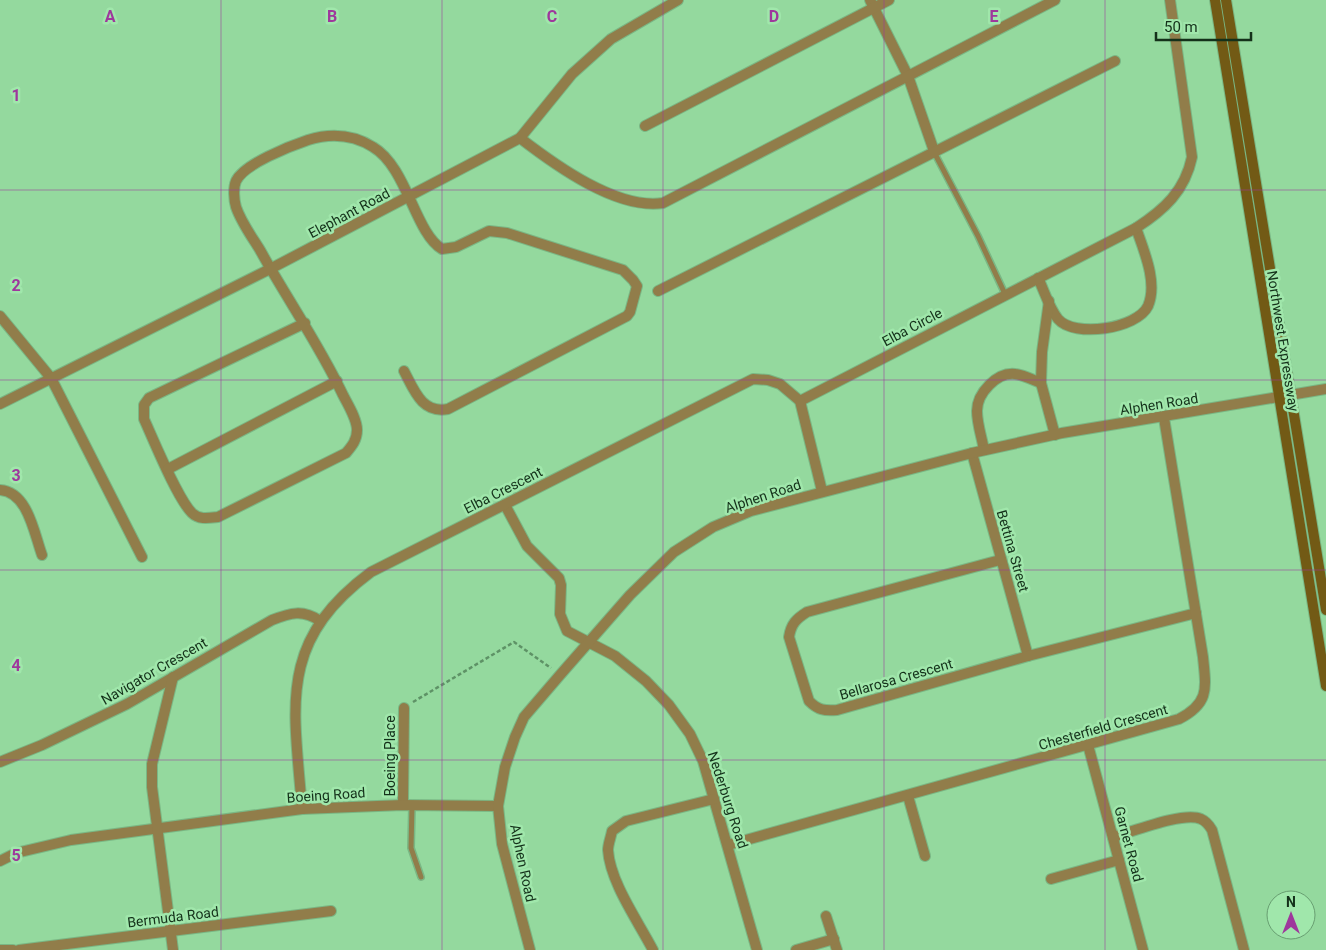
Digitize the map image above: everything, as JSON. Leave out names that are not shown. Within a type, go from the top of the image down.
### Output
[{"type":"main road","name":"Northwest Expressway","points":[[1216,0],[1278,398],[1326,686]]},
{"type":"main road","name":"Northwest Expressway","points":[[1226,0],[1326,610]]},
{"type":"street","name":"Elephant Road","points":[[0,404],[270,269],[520,138],[572,74],[611,39],[678,0]]},
{"type":"street","points":[[645,126],[872,4],[889,0]]},
{"type":"street","points":[[520,138],[554,164],[593,186],[639,203],[653,205],[664,203],[1055,0]]},
{"type":"street","name":"Elba Circle","points":[[800,402],[1005,294],[1136,228],[1162,210],[1180,190],[1188,173],[1192,157],[1170,0]]},
{"type":"street","points":[[872,4],[908,76],[934,151]]},
{"type":"street","points":[[658,291],[1115,61]]},
{"type":"street","points":[[305,323],[149,398],[144,405],[144,419],[192,514],[203,518],[218,517],[346,453],[354,444],[357,429],[336,381],[305,323],[270,269],[237,208],[234,196],[236,181],[247,169],[269,156],[324,135],[350,137],[375,148],[388,160],[410,196],[432,242],[442,249],[456,247],[489,231],[507,233],[623,270],[634,280],[637,286],[630,312],[627,316],[448,409],[434,409],[422,403],[404,371]]},
{"type":"street","points":[[1038,278],[1058,319],[1068,326],[1082,329],[1126,324],[1140,317],[1148,306],[1150,275],[1136,228]]},
{"type":"street","points":[[1049,300],[1042,352],[1041,383],[1055,435]]},
{"type":"street","points":[[0,316],[51,378],[142,557]]},
{"type":"street","points":[[984,450],[977,412],[978,400],[983,392],[998,378],[1014,374],[1041,383]]},
{"type":"street","name":"Elba Crescent","points":[[302,809],[294,706],[296,682],[302,657],[320,621],[346,591],[371,572],[752,380],[768,380],[780,384],[800,402]]},
{"type":"street","points":[[168,469],[336,381]]},
{"type":"street","name":"Alphen Road","points":[[530,950],[504,852],[498,806],[505,767],[518,730],[524,717],[560,675],[630,596],[674,552],[713,527],[751,511],[984,450],[1055,435],[1326,389]]},
{"type":"street","points":[[800,402],[822,491]]},
{"type":"street","name":"Chesterfield Crescent","points":[[728,845],[1179,720],[1195,711],[1203,699],[1206,685],[1164,418]]},
{"type":"street","name":"Bettina Street","points":[[972,453],[1028,656]]},
{"type":"street","points":[[0,490],[14,492],[22,501],[42,555]]},
{"type":"street","name":"Nederburg Road","points":[[505,505],[527,546],[558,578],[561,585],[560,614],[562,623],[567,630],[576,637],[590,641],[622,662],[646,681],[669,705],[690,734],[703,761],[757,950]]},
{"type":"street","name":"Bellarosa Crescent","points":[[1000,560],[807,612],[796,619],[790,627],[790,637],[809,701],[816,708],[825,711],[837,710],[1028,656],[1196,613]]},
{"type":"street","name":"Navigator Crescent","points":[[0,762],[81,726],[174,677],[250,631],[288,613],[302,612],[320,621]]},
{"type":"street","points":[[173,950],[152,787],[152,764],[174,677]]},
{"type":"street","name":"Boeing Place","points":[[404,708],[408,805]]},
{"type":"street","name":"Garnet Road","points":[[1088,745],[1144,950]]},
{"type":"street","points":[[908,796],[925,856]]},
{"type":"street","points":[[653,950],[623,895],[612,867],[608,849],[612,831],[626,820],[714,799]]},
{"type":"street","name":"Boeing Road","points":[[0,861],[16,853],[71,840],[302,809],[408,805],[498,806]]},
{"type":"street","points":[[1113,837],[1180,818],[1192,817],[1207,823],[1212,830],[1244,950]]},
{"type":"street","points":[[1051,880],[1119,860]]},
{"type":"street","name":"Bermuda Road","points":[[19,950],[331,911]]},
{"type":"street","points":[[826,916],[837,950]]},
{"type":"street","points":[[796,950],[834,939]]},
{"type":"street","points":[[0,950],[13,950]]},
{"type":"lane","points":[[934,151],[974,228],[1005,294]]},
{"type":"lane","points":[[408,805],[411,848],[421,876]]},
{"type":"path","points":[[404,708],[514,642],[560,675]]}]
